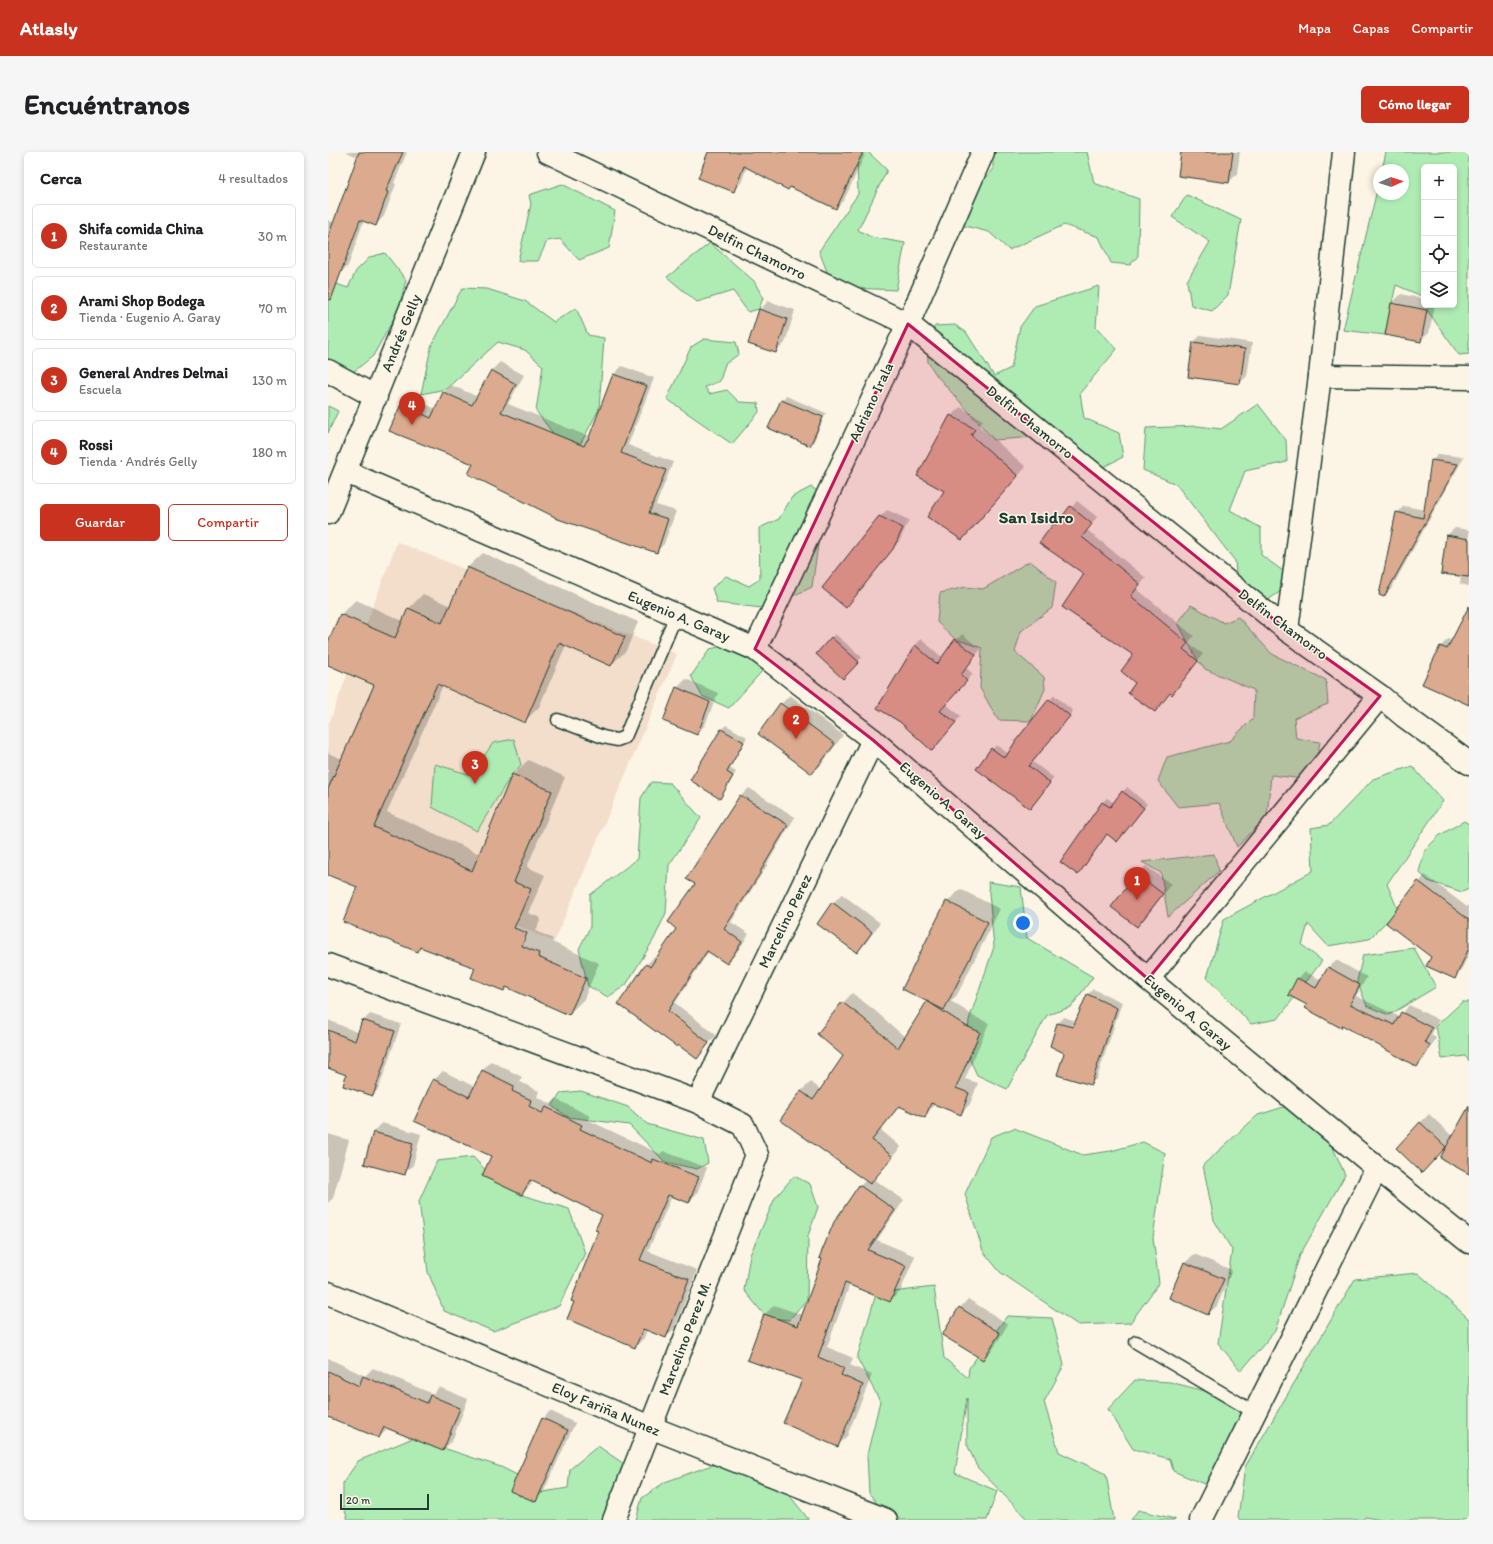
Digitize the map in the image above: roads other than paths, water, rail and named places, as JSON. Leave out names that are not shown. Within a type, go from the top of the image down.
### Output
[{"type":"street","name":"Andrés Gelly","points":[[328,513],[346,472],[474,152]]},
{"type":"street","name":"Delfin Chamorro","points":[[548,152],[908,324],[1287,630],[1380,696],[1404,716],[1469,763]]},
{"type":"street","name":"Adriano Irala","points":[[755,649],[908,324],[983,152]]},
{"type":"street","points":[[1287,630],[1320,376],[1344,152]]},
{"type":"street","points":[[328,371],[376,397]]},
{"type":"street","points":[[1320,376],[1469,378]]},
{"type":"street","name":"Eugenio A. Garay","points":[[346,472],[755,649],[873,740],[1148,979],[1469,1242]]},
{"type":"street","points":[[1148,979],[1380,696]]},
{"type":"street","name":"Marcelino Perez","points":[[698,1102],[873,740]]},
{"type":"street","points":[[328,964],[698,1102]]},
{"type":"street","name":"Marcelino Perez M.","points":[[614,1520],[757,1156],[743,1125],[698,1102]]},
{"type":"street","points":[[1201,1520],[1377,1168]]},
{"type":"street","name":"Eloy Fariña Nunez","points":[[328,1293],[650,1427],[886,1520]]},
{"type":"lane","points":[[558,720],[603,737],[617,740],[625,737],[676,615]]},
{"type":"lane","points":[[1136,1342],[1254,1412]]},
{"type":"place","name":"Rossi","points":[[412,425]]},
{"type":"place","name":"Arami Shop Bodega","points":[[796,739]]},
{"type":"place","name":"General Andres Delmai","points":[[475,784]]},
{"type":"place","name":"Shifa comida China","points":[[1137,900]]},
{"type":"district","name":"San Isidro","points":[[1036,517]]}]
